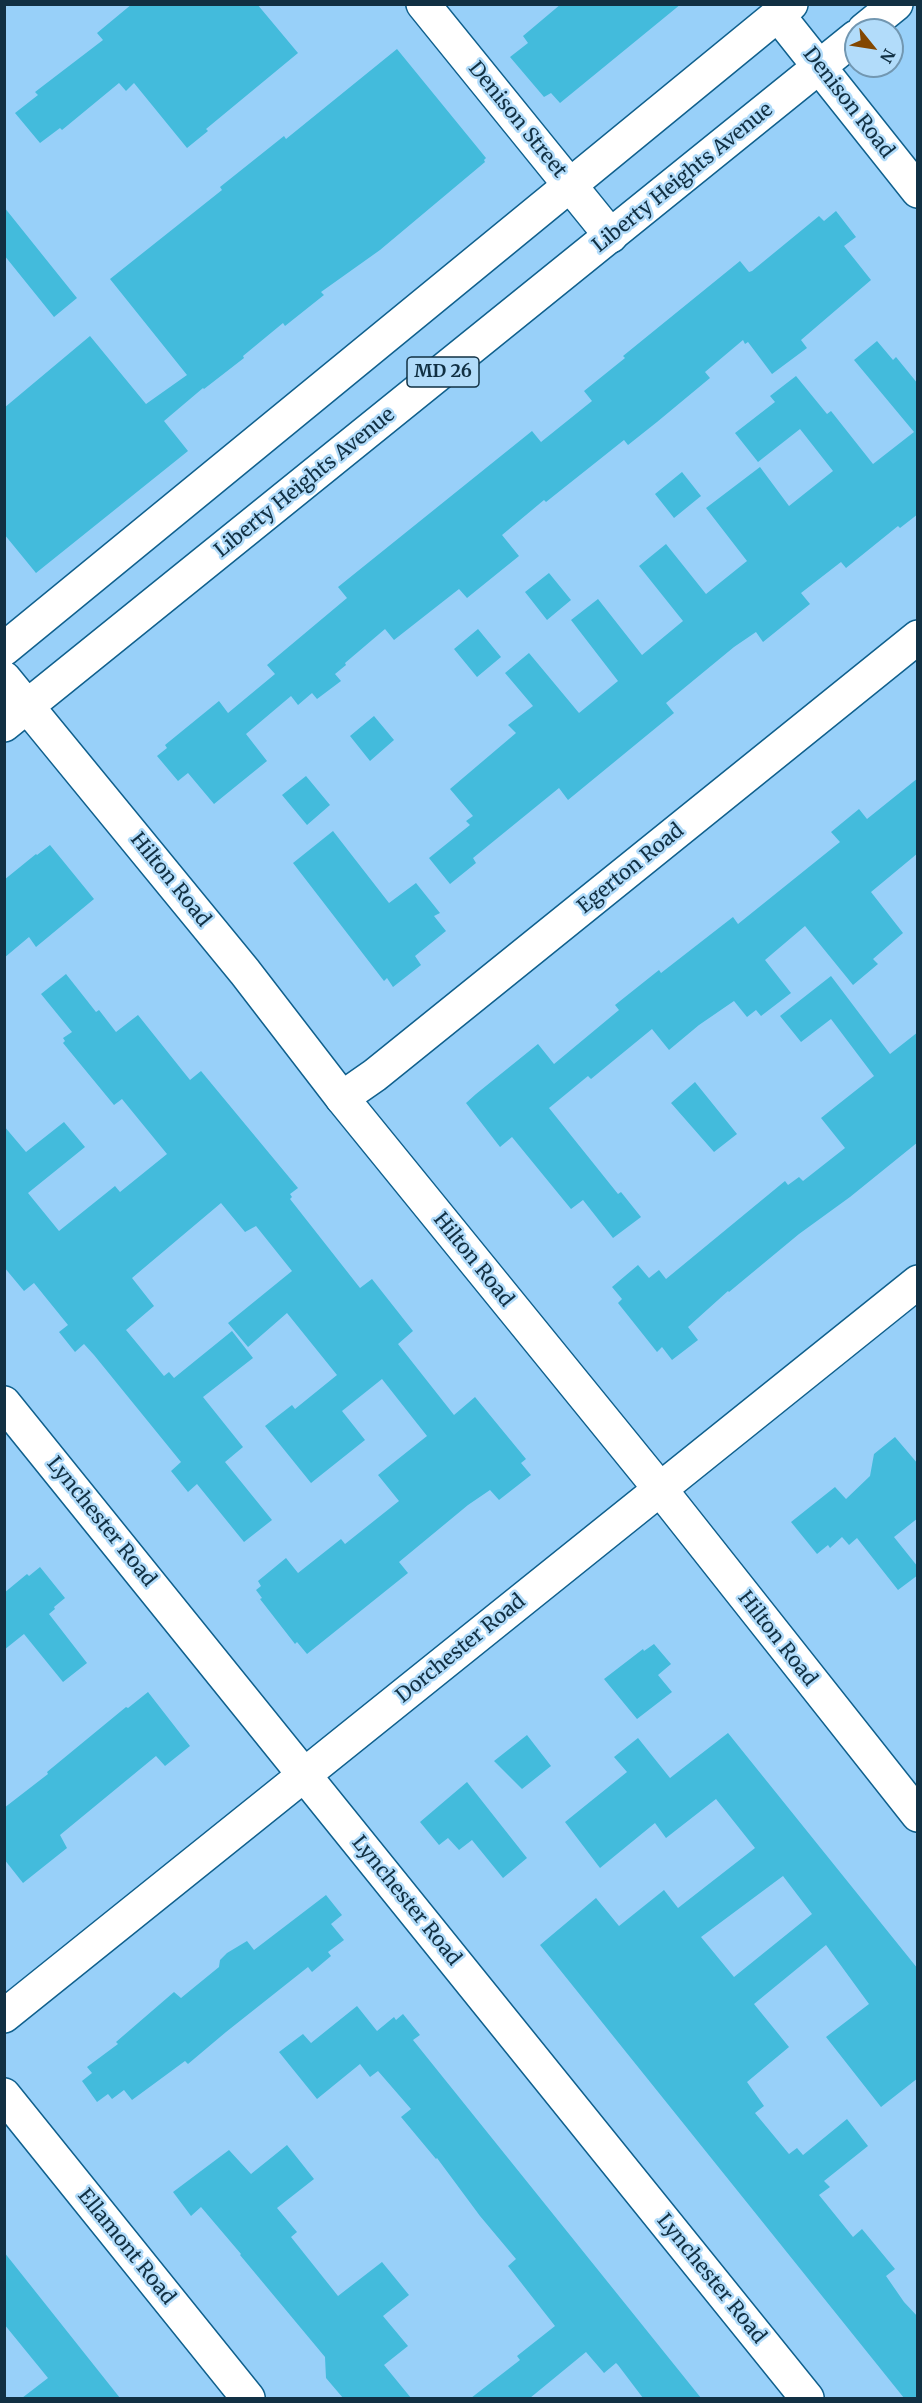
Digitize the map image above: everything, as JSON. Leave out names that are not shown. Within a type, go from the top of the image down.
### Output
[{"type":"street","name":"Denison Street","points":[[423,4],[611,237]]},
{"type":"street","points":[[879,18],[896,4]]},
{"type":"street","name":"MD 26","points":[[4,649],[785,10]]},
{"type":"street","name":"Denison Road","points":[[785,10],[819,67],[918,191]]},
{"type":"street","name":"Liberty Heights Avenue","points":[[16,716],[844,47]]},
{"type":"street","name":"Egerton Road","points":[[342,1098],[375,1076],[918,637]]},
{"type":"street","name":"Hilton Road","points":[[4,678],[16,716],[245,972],[342,1098],[660,1489],[918,1815]]},
{"type":"street","name":"Dorchester Road","points":[[4,2016],[918,1282]]},
{"type":"street","name":"Lynchester Road","points":[[4,1403],[807,2398]]},
{"type":"street","name":"Ellamont Road","points":[[4,2095],[248,2398]]},
{"type":"building","points":[[132,4],[257,4],[298,53],[206,129],[208,131],[187,148],[134,83],[126,91],[119,83],[62,130],[60,128],[40,143],[15,113],[38,95],[35,92],[103,40],[97,33]]},
{"type":"building","points":[[561,4],[681,4],[560,103],[551,93],[544,97],[510,57],[528,43],[523,36]]},
{"type":"building","points":[[397,49],[486,158],[485,162],[380,250],[321,292],[324,295],[285,326],[283,323],[243,356],[244,358],[164,421],[188,451],[36,573],[4,534],[4,408],[90,336],[146,404],[187,375],[110,279],[222,190],[220,187],[284,136],[286,139]]},
{"type":"building","points":[[4,207],[77,298],[54,317],[4,255]]},
{"type":"building","points":[[836,211],[856,237],[844,246],[871,280],[801,340],[807,348],[772,374],[748,342],[745,344],[743,340],[705,372],[710,378],[657,422],[628,445],[624,440],[546,502],[544,500],[502,535],[519,556],[467,598],[459,589],[394,640],[385,629],[335,674],[341,681],[317,699],[312,693],[298,705],[291,696],[246,734],[267,761],[214,804],[188,773],[178,781],[157,756],[167,748],[165,745],[219,701],[228,713],[275,674],[267,665],[347,598],[338,587],[532,431],[541,442],[592,401],[584,391],[625,358],[623,356],[740,261],[749,272],[752,271],[819,216],[824,221]]},
{"type":"building","points":[[877,341],[893,360],[896,357],[918,384],[918,514],[900,528],[898,526],[846,568],[841,562],[801,593],[810,604],[763,642],[756,632],[734,647],[666,703],[674,713],[568,800],[559,788],[473,858],[476,863],[450,884],[429,858],[470,825],[466,821],[473,816],[450,789],[516,733],[508,725],[533,706],[505,673],[529,653],[579,713],[618,681],[571,620],[598,599],[642,655],[683,621],[639,566],[666,544],[706,594],[747,561],[706,508],[760,467],[789,506],[833,471],[800,429],[758,462],[735,433],[775,402],[770,396],[796,376],[827,414],[831,411],[873,464],[914,432],[854,360]]},
{"type":"building","points":[[682,472],[701,496],[674,518],[655,494]]},
{"type":"building","points":[[549,573],[571,600],[547,620],[525,592]]},
{"type":"building","points":[[478,629],[501,657],[477,677],[454,649]]},
{"type":"building","points":[[374,716],[394,740],[370,761],[350,736]]},
{"type":"building","points":[[306,776],[330,805],[307,825],[282,795]]},
{"type":"building","points":[[918,778],[918,853],[871,892],[903,933],[873,959],[878,964],[853,985],[805,926],[765,960],[791,993],[761,1016],[756,1010],[747,1017],[734,1001],[699,1025],[669,1050],[652,1029],[591,1079],[588,1076],[549,1108],[618,1194],[621,1192],[641,1217],[613,1238],[583,1200],[571,1209],[512,1137],[500,1147],[466,1103],[476,1094],[538,1044],[554,1064],[619,1010],[615,1005],[659,970],[661,973],[733,917],[738,924],[840,842],[831,832],[859,809],[867,819]]},
{"type":"building","points":[[333,831],[389,903],[416,883],[440,913],[434,916],[446,931],[415,956],[421,965],[393,987],[387,978],[384,981],[293,863]]},
{"type":"building","points":[[50,845],[94,899],[36,947],[29,937],[4,958],[4,880]]},
{"type":"building","points":[[66,974],[96,1012],[99,1010],[116,1032],[138,1015],[190,1080],[201,1071],[298,1188],[290,1194],[292,1197],[290,1199],[360,1288],[372,1279],[413,1331],[398,1344],[454,1415],[475,1397],[526,1459],[521,1463],[531,1475],[499,1500],[490,1490],[468,1505],[399,1562],[408,1573],[307,1654],[297,1642],[295,1644],[260,1599],[262,1598],[256,1590],[261,1586],[258,1581],[286,1558],[298,1573],[341,1539],[345,1544],[399,1501],[378,1475],[427,1436],[382,1379],[342,1411],[365,1440],[311,1483],[265,1426],[292,1405],[295,1409],[337,1375],[287,1313],[248,1347],[228,1323],[292,1271],[256,1226],[245,1232],[221,1203],[132,1278],[154,1306],[126,1330],[164,1376],[169,1372],[174,1378],[232,1331],[253,1358],[203,1397],[243,1447],[225,1462],[272,1520],[244,1542],[197,1484],[188,1492],[171,1471],[181,1462],[84,1344],[75,1352],[59,1332],[68,1325],[34,1283],[24,1291],[4,1267],[4,1126],[26,1152],[64,1122],[85,1147],[28,1193],[59,1231],[115,1186],[120,1192],[167,1154],[122,1099],[114,1105],[63,1043],[65,1041],[63,1038],[72,1032],[41,994]]},
{"type":"building","points":[[831,976],[890,1054],[918,1032],[918,1142],[728,1291],[688,1327],[698,1340],[672,1360],[662,1347],[657,1352],[618,1303],[622,1299],[612,1287],[638,1265],[649,1278],[659,1270],[666,1279],[785,1181],[788,1185],[799,1177],[803,1181],[845,1148],[821,1118],[874,1076],[831,1019],[801,1042],[780,1016]]},
{"type":"building","points":[[695,1082],[737,1134],[714,1152],[671,1103]]},
{"type":"building","points":[[895,1437],[918,1464],[918,1518],[894,1537],[918,1567],[918,1575],[898,1590],[857,1538],[849,1545],[842,1537],[830,1548],[828,1545],[817,1554],[791,1522],[835,1487],[846,1499],[870,1476],[874,1454]]},
{"type":"building","points":[[40,1567],[65,1598],[49,1614],[87,1663],[63,1682],[24,1634],[4,1650],[4,1593],[27,1574],[29,1576]]},
{"type":"building","points":[[654,1644],[671,1664],[658,1675],[672,1692],[637,1719],[604,1679],[643,1649],[644,1651]]},
{"type":"building","points":[[148,1692],[190,1746],[165,1766],[156,1756],[60,1835],[67,1848],[23,1883],[4,1859],[4,1808],[48,1774],[47,1772],[126,1707],[128,1708]]},
{"type":"building","points":[[728,1733],[918,1969],[918,2078],[881,2107],[826,2037],[869,2004],[826,1945],[754,2004],[789,2047],[747,2082],[764,2106],[755,2113],[789,2154],[797,2148],[803,2155],[847,2119],[868,2146],[824,2181],[830,2187],[819,2195],[853,2237],[862,2229],[895,2269],[886,2276],[904,2302],[918,2317],[918,2398],[904,2398],[540,1945],[596,1898],[619,1926],[664,1890],[678,1908],[755,1848],[716,1799],[666,1838],[655,1823],[600,1868],[565,1822],[627,1772],[614,1757],[638,1738],[670,1778]],"holes":[[[783,1876],[812,1914],[734,1977],[701,1937]]]},
{"type":"building","points":[[527,1735],[551,1766],[522,1789],[494,1761]]},
{"type":"building","points":[[467,1782],[527,1858],[503,1878],[472,1840],[459,1850],[448,1838],[439,1845],[420,1822]]},
{"type":"building","points":[[326,1895],[342,1915],[331,1924],[344,1940],[328,1952],[331,1956],[312,1972],[308,1967],[188,2064],[185,2061],[132,2100],[124,2090],[112,2099],[108,2094],[97,2102],[82,2081],[92,2073],[87,2067],[118,2044],[116,2042],[174,1992],[181,1998],[219,1967],[220,1960],[227,1953],[247,1941],[254,1950]]},
{"type":"building","points":[[357,2006],[377,2031],[394,2017],[396,2020],[403,2014],[420,2035],[413,2040],[701,2398],[643,2398],[616,2363],[604,2373],[586,2352],[530,2398],[471,2398],[520,2360],[517,2356],[555,2326],[508,2266],[516,2259],[480,2216],[437,2158],[401,2117],[411,2109],[378,2071],[370,2077],[360,2064],[317,2099],[279,2052],[303,2034],[311,2043]]},
{"type":"building","points":[[287,2145],[314,2179],[277,2208],[297,2232],[291,2237],[338,2296],[382,2262],[409,2295],[383,2316],[408,2346],[384,2365],[411,2398],[343,2398],[326,2378],[325,2357],[241,2254],[201,2207],[191,2216],[173,2192],[229,2150],[251,2174]]},
{"type":"building","points":[[4,2252],[120,2398],[22,2398],[48,2378],[4,2324]]}]
